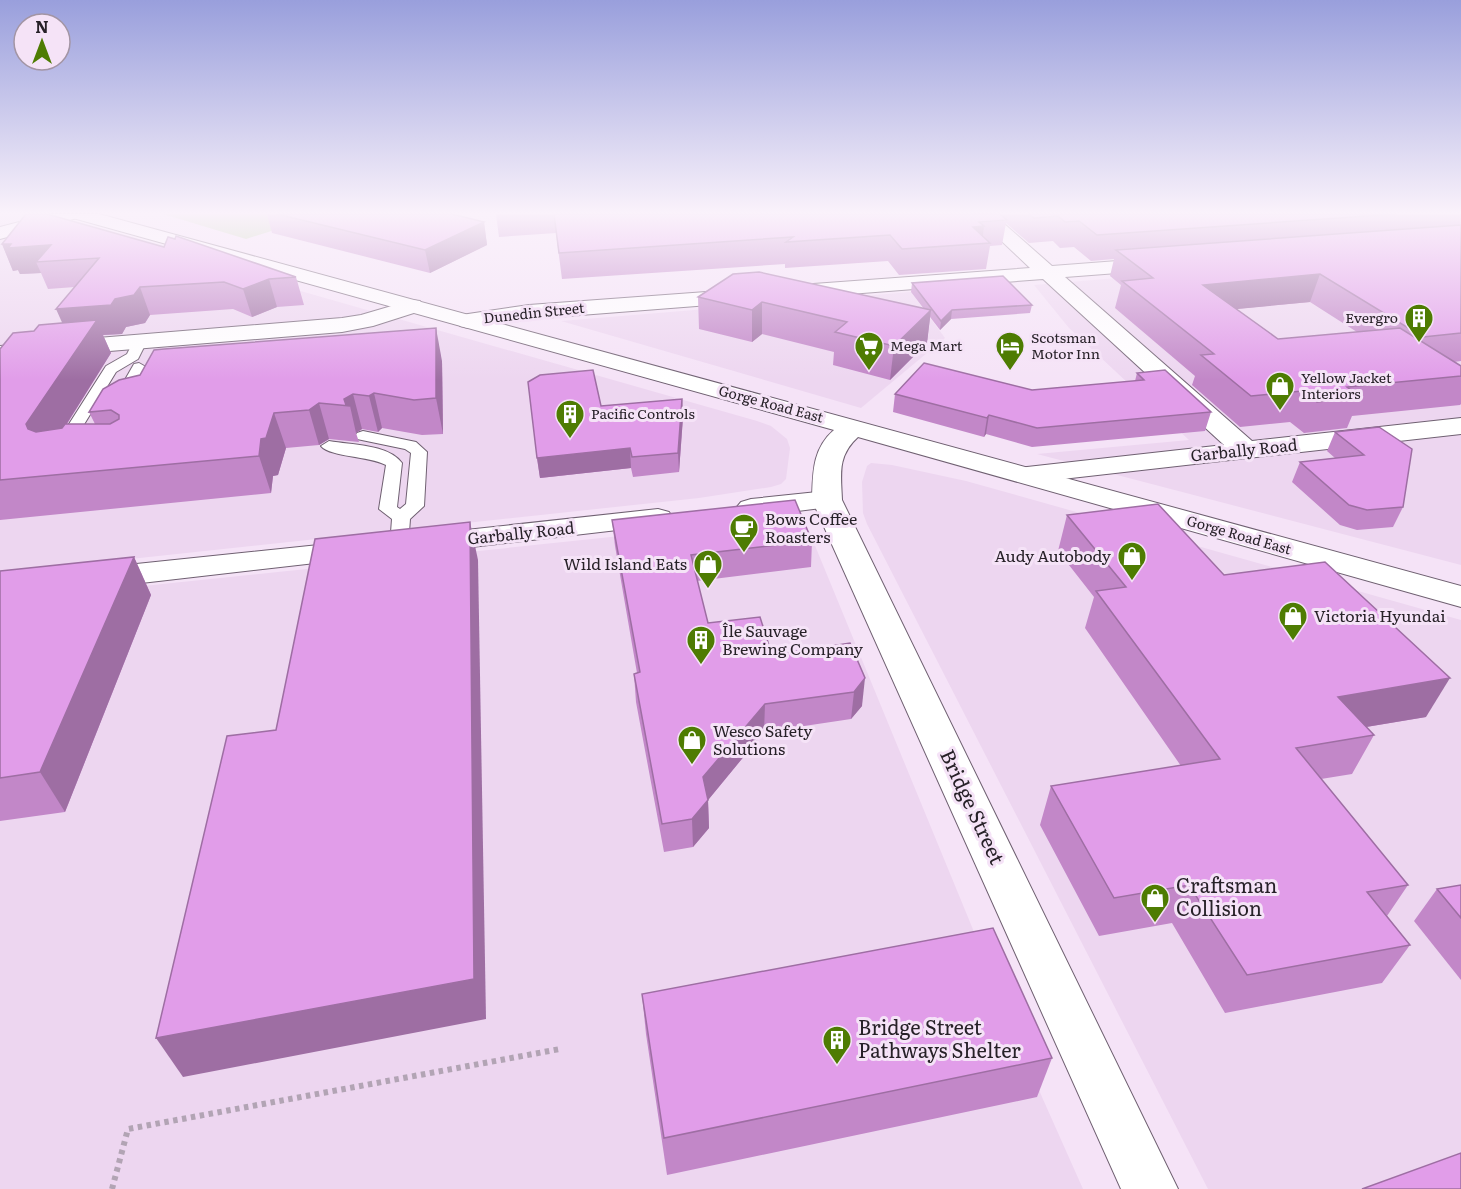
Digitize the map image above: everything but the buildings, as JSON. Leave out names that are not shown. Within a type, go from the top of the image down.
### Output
[{"type":"street","name":"Gorge Road East","points":[[280,269],[1461,597]]},
{"type":"street","points":[[1045,269],[1246,450]]},
{"type":"street","name":"Dunedin Street","points":[[468,321],[529,312],[1083,269]]},
{"type":"street","points":[[0,353],[137,356],[365,321],[412,306]]},
{"type":"street","name":"Garbally Road","points":[[1027,475],[1461,426]]},
{"type":"street","name":"Bridge Street","points":[[853,427],[834,444],[827,465],[827,500],[1150,1189]]},
{"type":"street","points":[[723,511],[827,500]]},
{"type":"street","name":"Garbally Road","points":[[68,581],[400,532],[687,515]]},
{"type":"lane","points":[[112,417],[137,356]]},
{"type":"lane","points":[[72,459],[54,461],[111,369],[137,356]]},
{"type":"lane","points":[[363,436],[410,445],[419,452],[415,506],[400,532]]},
{"type":"lane","points":[[329,446],[380,455],[394,463],[388,509],[400,532]]},
{"type":"path","points":[[112,1189],[128,1129],[560,1049]]},
{"type":"shaded area","points":[[0,269],[225,269],[757,421],[771,426],[787,439],[790,448],[786,479],[781,484],[771,487],[699,498],[0,573]]},
{"type":"shaded area","points":[[1218,269],[1461,269],[1461,565],[1037,454],[1189,440],[1069,328],[1034,285]]},
{"type":"shaded area","points":[[911,292],[945,338],[861,408],[561,321]]},
{"type":"shaded area","points":[[871,463],[892,465],[966,481],[1461,620],[1461,1189],[1208,1189],[867,524],[863,513],[862,482],[867,466]]},
{"type":"shaded area","points":[[774,520],[804,525],[809,531],[1042,1097],[1083,1189],[0,1189],[0,601]]},
{"type":"place","name":"Evergro","points":[[1419,344]]},
{"type":"place","name":"Mega Mart","points":[[869,372]]},
{"type":"place","name":"Scotsman Motor Inn","points":[[1010,372]]},
{"type":"place","name":"Yellow Jacket Interiors","points":[[1280,412]]},
{"type":"place","name":"Pacific Controls","points":[[570,440]]},
{"type":"place","name":"Bows Coffee Roasters","points":[[744,554]]},
{"type":"place","name":"Audy Autobody","points":[[1132,582]]},
{"type":"place","name":"Wild Island Eats","points":[[708,590]]},
{"type":"place","name":"Victoria Hyundai","points":[[1293,642]]},
{"type":"place","name":"Île Sauvage Brewing Company","points":[[701,666]]},
{"type":"place","name":"Wesco Safety Solutions","points":[[692,766]]},
{"type":"place","name":"Craftsman Collision","points":[[1155,924]]},
{"type":"place","name":"Bridge Street Pathways Shelter","points":[[837,1066]]}]
